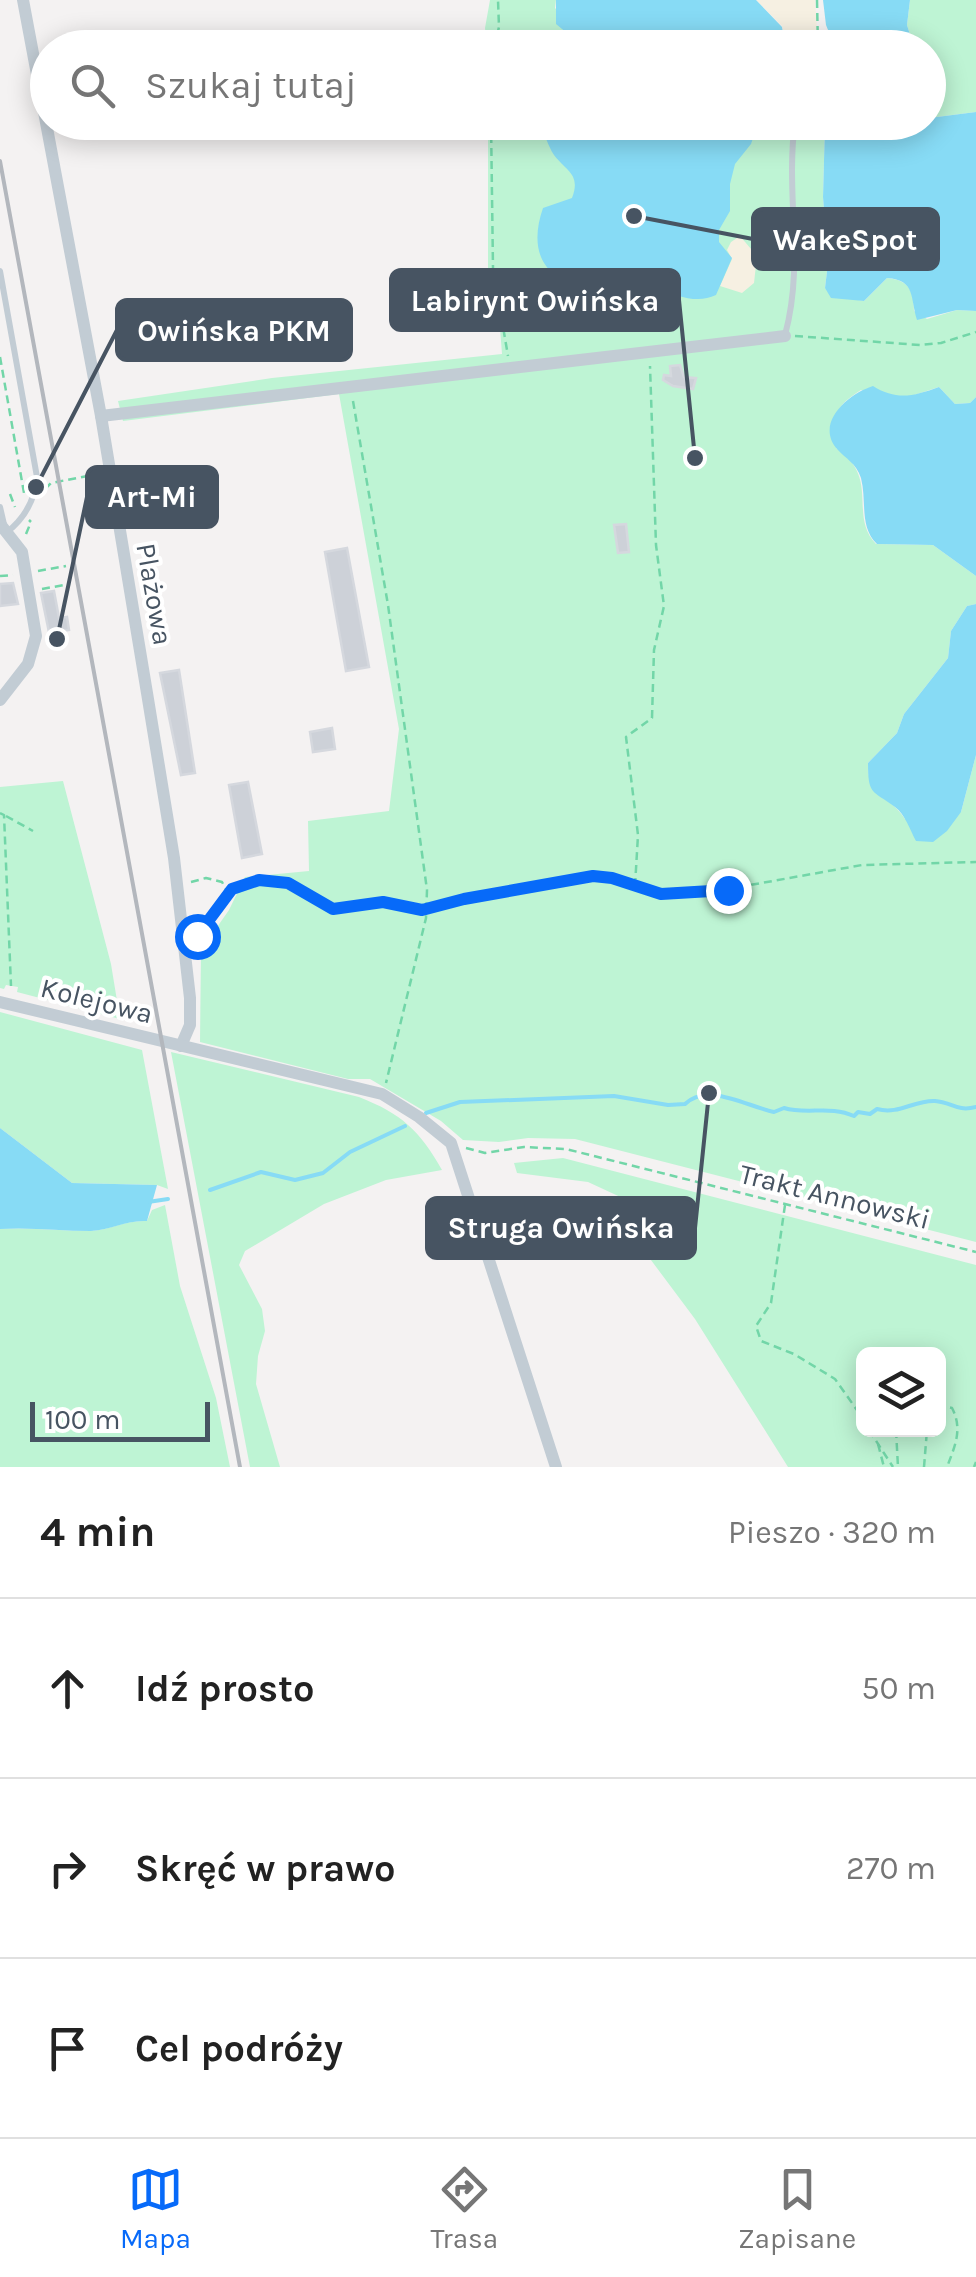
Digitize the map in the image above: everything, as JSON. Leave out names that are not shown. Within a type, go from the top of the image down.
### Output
[{"type":"street","name":"Plażowa","points":[[23,0],[30,38]]},
{"type":"street","name":"Plażowa","points":[[49,140],[100,416],[178,885],[190,1018],[182,1046]]},
{"type":"street","points":[[100,416],[785,336]]},
{"type":"street","points":[[0,700],[28,664],[36,636],[24,560],[18,546],[2,531]]},
{"type":"street","name":"Kolejowa","points":[[0,1002],[382,1094],[451,1142]]},
{"type":"street","points":[[451,1142],[556,1467]]},
{"type":"lane","points":[[785,336],[796,274],[791,178],[794,140]]},
{"type":"lane","points":[[0,272],[4,322],[37,481],[24,516],[2,531],[0,507]]},
{"type":"path","points":[[498,0],[498,30]]},
{"type":"path","points":[[817,0],[818,30]]},
{"type":"path","points":[[491,140],[492,252],[509,348],[508,368]]},
{"type":"path","points":[[785,336],[920,345],[976,332]]},
{"type":"path","points":[[635,886],[638,835],[626,737],[652,718],[654,650],[664,606],[656,545],[649,350]]},
{"type":"path","points":[[0,357],[24,488],[18,511],[10,494]]},
{"type":"path","points":[[350,386],[388,604],[426,879],[427,910],[382,1094]]},
{"type":"path","points":[[43,497],[48,483],[108,472]]},
{"type":"path","points":[[2,814],[33,831]]},
{"type":"path","points":[[2,814],[11,986]]},
{"type":"path","points":[[185,943],[197,936],[228,892],[243,883],[274,880],[294,886],[333,909],[383,902],[427,910],[585,876],[612,878],[661,894],[700,894],[862,866],[976,862]]},
{"type":"path","points":[[178,885],[206,878],[222,882],[228,892]]},
{"type":"path","name":"Trakt Annowski","points":[[451,1142],[485,1154],[524,1147],[566,1149],[976,1252]]},
{"type":"path","points":[[785,1203],[772,1304],[756,1326],[761,1342],[794,1354],[835,1380],[856,1409]]},
{"type":"path","points":[[946,1407],[952,1408],[959,1420],[957,1441],[947,1467]]},
{"type":"path","points":[[876,1437],[896,1467]]},
{"type":"path","points":[[896,1437],[896,1467]]},
{"type":"path","points":[[924,1467],[926,1437]]},
{"type":"path","points":[[878,1442],[884,1467]]},
{"type":"green space","points":[[490,0],[556,0],[555,8],[576,30],[485,30]]},
{"type":"green space","points":[[910,0],[976,0],[976,112],[946,116],[946,30],[909,30]]},
{"type":"green space","points":[[488,140],[825,140],[823,197],[828,263],[825,288],[864,301],[887,278],[894,279],[905,284],[913,298],[914,311],[927,319],[957,310],[976,311],[976,397],[970,403],[955,404],[939,387],[905,398],[861,390],[840,408],[835,428],[836,448],[857,472],[864,521],[876,544],[933,545],[976,576],[976,604],[967,606],[951,631],[948,658],[904,714],[897,733],[868,763],[875,791],[905,819],[961,812],[976,755],[976,1242],[575,1139],[463,1140],[441,1121],[370,1079],[348,1079],[200,1042],[201,950],[229,910],[245,877],[309,871],[308,821],[389,811],[399,729],[339,394],[123,421],[118,401],[272,378],[502,354],[499,315],[488,268]]},
{"type":"green space","points":[[63,781],[111,964],[120,1019],[17,992],[18,987],[0,988],[0,787]]},
{"type":"green space","points":[[0,1012],[142,1050],[168,1189],[157,1185],[72,1183],[0,1128]]},
{"type":"green space","points":[[171,1052],[374,1103],[408,1125],[442,1170],[386,1180],[324,1204],[245,1251],[239,1265],[262,1309],[265,1331],[256,1384],[280,1467],[250,1467]]},
{"type":"green space","points":[[563,1158],[976,1265],[976,1467],[788,1467],[695,1319],[639,1244],[629,1201],[588,1182],[517,1173],[514,1163]]},
{"type":"green space","points":[[165,1205],[180,1286],[216,1398],[230,1467],[0,1467],[0,1229],[98,1230],[147,1221],[152,1210]]},
{"type":"sand","points":[[756,0],[815,0],[817,30],[783,30]]},
{"type":"sand","points":[[740,236],[757,256],[754,283],[742,293],[720,286],[732,259],[727,250]]},
{"type":"water","points":[[556,0],[756,0],[782,30],[563,30],[556,24]]},
{"type":"water","points":[[823,0],[910,0],[909,30],[828,30]]},
{"type":"water","points":[[976,112],[976,311],[957,310],[917,320],[907,286],[887,278],[864,301],[831,298],[825,288],[828,263],[823,197],[825,140],[946,140],[946,116]]},
{"type":"water","points":[[546,140],[752,140],[735,164],[730,211],[719,230],[719,242],[732,258],[716,295],[701,299],[685,297],[617,275],[598,276],[579,284],[565,280],[547,267],[538,246],[543,208],[572,198],[575,184]]},
{"type":"water","points":[[873,386],[906,396],[939,387],[955,404],[970,403],[976,397],[976,576],[933,545],[877,544],[871,537],[861,478],[837,449],[830,429],[832,419],[845,402]]},
{"type":"water","points":[[976,604],[976,755],[961,812],[933,842],[916,841],[899,810],[873,791],[868,763],[897,733],[904,714],[948,658],[951,631],[967,606]]},
{"type":"water","points":[[0,1128],[72,1183],[157,1185],[147,1221],[91,1231],[0,1229]]},
{"type":"building","points":[[680,365],[684,377],[696,378],[693,389],[663,380],[664,375],[671,376],[670,366]]},
{"type":"building","points":[[626,524],[629,552],[618,553],[614,525]]},
{"type":"building","points":[[347,548],[369,667],[346,671],[325,552]]},
{"type":"building","points":[[13,583],[18,604],[0,606],[0,584]]},
{"type":"building","points":[[54,591],[59,618],[67,617],[69,630],[62,631],[64,645],[52,647],[41,593]]},
{"type":"building","points":[[179,670],[195,773],[181,775],[160,673]]},
{"type":"building","points":[[332,728],[335,749],[313,752],[310,732]]},
{"type":"building","points":[[248,782],[262,854],[242,858],[229,785]]},
{"type":"waterway","points":[[426,1113],[460,1102],[614,1096],[668,1105],[685,1104],[704,1095],[774,1112],[784,1108],[854,1116],[858,1112],[870,1114],[877,1109],[892,1110],[927,1101],[976,1107]]},
{"type":"waterway","points":[[210,1190],[261,1172],[295,1180],[323,1173],[350,1152],[405,1126]]},
{"type":"waterway","points":[[148,1202],[168,1199]]},
{"type":"railway","points":[[0,161],[240,1467]]},
{"type":"place","name":"WakeSpot","points":[[634,216]]},
{"type":"place","name":"Labirynt Owińska","points":[[695,458]]},
{"type":"place","name":"Owińska PKM","points":[[36,487]]},
{"type":"place","name":"Art-Mi","points":[[57,639]]},
{"type":"place","name":"Struga Owińska","points":[[709,1093]]},
{"type":"route","points":[[197,936],[228,892],[243,883],[267,879],[288,883],[321,904],[342,910],[383,902],[416,910],[433,909],[464,899],[585,876],[612,878],[661,894],[728,890]]}]
